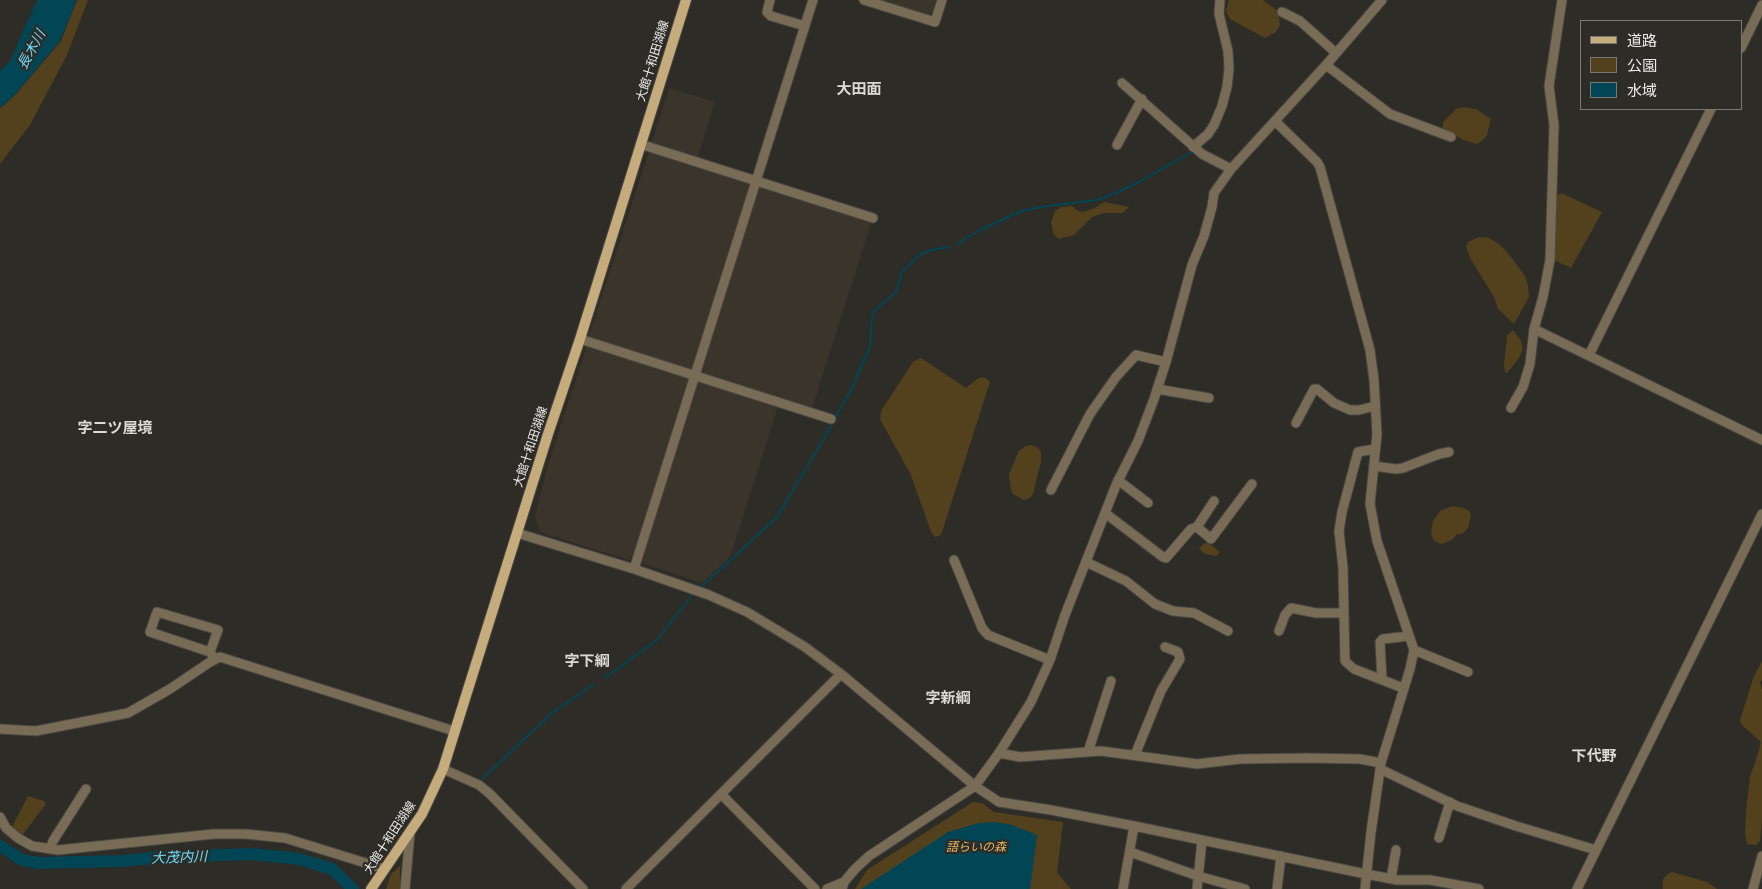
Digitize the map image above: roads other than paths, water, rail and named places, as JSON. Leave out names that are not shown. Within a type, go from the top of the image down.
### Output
[{"type":"main road","name":"大館十和田湖線","points":[[373,886],[422,814],[443,769],[686,0]]},
{"type":"street","points":[[770,0],[766,12],[771,16],[805,26]]},
{"type":"street","points":[[634,569],[813,0]]},
{"type":"street","points":[[864,0],[935,22],[942,0]]},
{"type":"street","points":[[1193,147],[1208,134],[1214,125],[1227,87],[1228,52],[1219,14],[1220,0]]},
{"type":"street","points":[[827,889],[843,886],[855,869],[869,856],[975,786],[999,754],[1031,702],[1050,660],[1065,615],[1105,512],[1118,480],[1138,441],[1166,362],[1192,265],[1204,236],[1214,192],[1231,169],[1326,65],[1382,0]]},
{"type":"street","points":[[1511,408],[1523,387],[1530,364],[1534,330],[1550,260],[1554,125],[1550,86],[1562,0]]},
{"type":"street","points":[[1742,46],[1762,5]]},
{"type":"street","points":[[1282,12],[1300,21],[1336,52]]},
{"type":"street","points":[[1326,65],[1390,114],[1451,137]]},
{"type":"street","points":[[1122,83],[1142,99],[1193,147],[1202,154],[1231,169]]},
{"type":"street","points":[[1117,145],[1142,99]]},
{"type":"street","points":[[1590,355],[1711,110]]},
{"type":"street","points":[[1275,121],[1317,162],[1320,168],[1370,350],[1377,434],[1370,504],[1377,541],[1414,650],[1412,664],[1380,766],[1365,889]]},
{"type":"street","points":[[640,144],[874,218]]},
{"type":"street","points":[[1534,330],[1590,355],[1762,440]]},
{"type":"street","points":[[580,339],[831,419]]},
{"type":"street","points":[[1052,490],[1090,414],[1116,377],[1136,355],[1166,362]]},
{"type":"street","points":[[1157,389],[1209,398]]},
{"type":"street","points":[[1296,423],[1314,389],[1317,389],[1334,403],[1350,410],[1375,406]]},
{"type":"street","points":[[1375,449],[1358,452],[1342,512],[1339,531],[1343,568],[1345,661],[1354,669],[1403,688]]},
{"type":"street","points":[[1374,466],[1403,468],[1449,452]]},
{"type":"street","points":[[1118,480],[1148,503]]},
{"type":"street","points":[[1197,527],[1211,539],[1252,484]]},
{"type":"street","points":[[1105,512],[1166,558],[1191,529],[1197,527],[1214,500]]},
{"type":"street","points":[[1577,889],[1762,514]]},
{"type":"street","points":[[517,533],[634,569],[709,595],[748,612],[805,647],[841,674],[975,786],[999,802],[1134,826],[1391,879],[1430,880],[1479,889]]},
{"type":"street","points":[[954,560],[982,628],[988,635],[1050,660]]},
{"type":"street","points":[[1086,562],[1126,581],[1155,604],[1173,611],[1194,613],[1228,631]]},
{"type":"street","points":[[1279,631],[1285,615],[1291,608],[1316,613],[1344,612]]},
{"type":"street","points":[[0,729],[36,731],[128,713],[213,656],[218,630],[157,612],[150,632],[213,656],[227,658],[454,731]]},
{"type":"street","points":[[1382,680],[1380,642],[1383,639],[1409,636]]},
{"type":"street","points":[[1134,755],[1162,691],[1180,659],[1178,652],[1165,646]]},
{"type":"street","points":[[1414,650],[1468,672]]},
{"type":"street","points":[[626,889],[841,674]]},
{"type":"street","points":[[1088,752],[1111,681]]},
{"type":"street","points":[[999,754],[1020,757],[1101,751],[1197,764],[1240,759],[1360,759],[1380,766],[1450,802],[1516,826],[1596,850]]},
{"type":"street","points":[[443,769],[479,785],[489,793],[583,889]]},
{"type":"street","points":[[50,849],[86,789]]},
{"type":"street","points":[[721,794],[815,889]]},
{"type":"street","points":[[1439,838],[1450,802]]},
{"type":"street","points":[[0,817],[6,828],[18,838],[32,846],[50,849],[58,850],[214,834],[246,834],[285,838],[385,869]]},
{"type":"street","points":[[1127,888],[1134,826]]},
{"type":"street","points":[[405,889],[410,832]]},
{"type":"street","points":[[1197,889],[1202,840]]},
{"type":"street","points":[[1391,879],[1396,850]]},
{"type":"street","points":[[1130,852],[1198,876],[1245,889]]},
{"type":"street","points":[[1277,889],[1281,856]]},
{"type":"street","points":[[1753,889],[1762,856]]},
{"type":"water","name":"長木川","points":[[37,0],[76,0],[59,42],[15,94],[0,108],[0,71],[10,61]]},
{"type":"water","name":"語らいの森","points":[[995,822],[1012,825],[1037,835],[1030,889],[861,889],[948,832],[979,823]]},
{"type":"waterway","points":[[1232,52],[1234,64],[1232,84]]},
{"type":"waterway","points":[[957,244],[978,231],[1021,211],[1097,200],[1116,193],[1192,152]]},
{"type":"waterway","points":[[702,586],[776,518],[852,388],[870,346],[872,317],[875,310],[896,292],[902,272],[919,255],[931,250],[948,247]]},
{"type":"waterway","points":[[605,678],[658,639],[692,595]]},
{"type":"waterway","points":[[483,778],[552,713],[594,684]]},
{"type":"waterway","name":"大茂内川","points":[[0,846],[22,860],[38,863],[123,861],[160,857],[251,854],[299,859],[332,869],[353,889]]},
{"type":"district","name":"大田面","points":[[859,90]]},
{"type":"district","name":"字二ツ屋境","points":[[115,429]]},
{"type":"district","name":"字下綱","points":[[587,662]]},
{"type":"district","name":"字新綱","points":[[948,699]]},
{"type":"district","name":"下代野","points":[[1594,757]]}]
